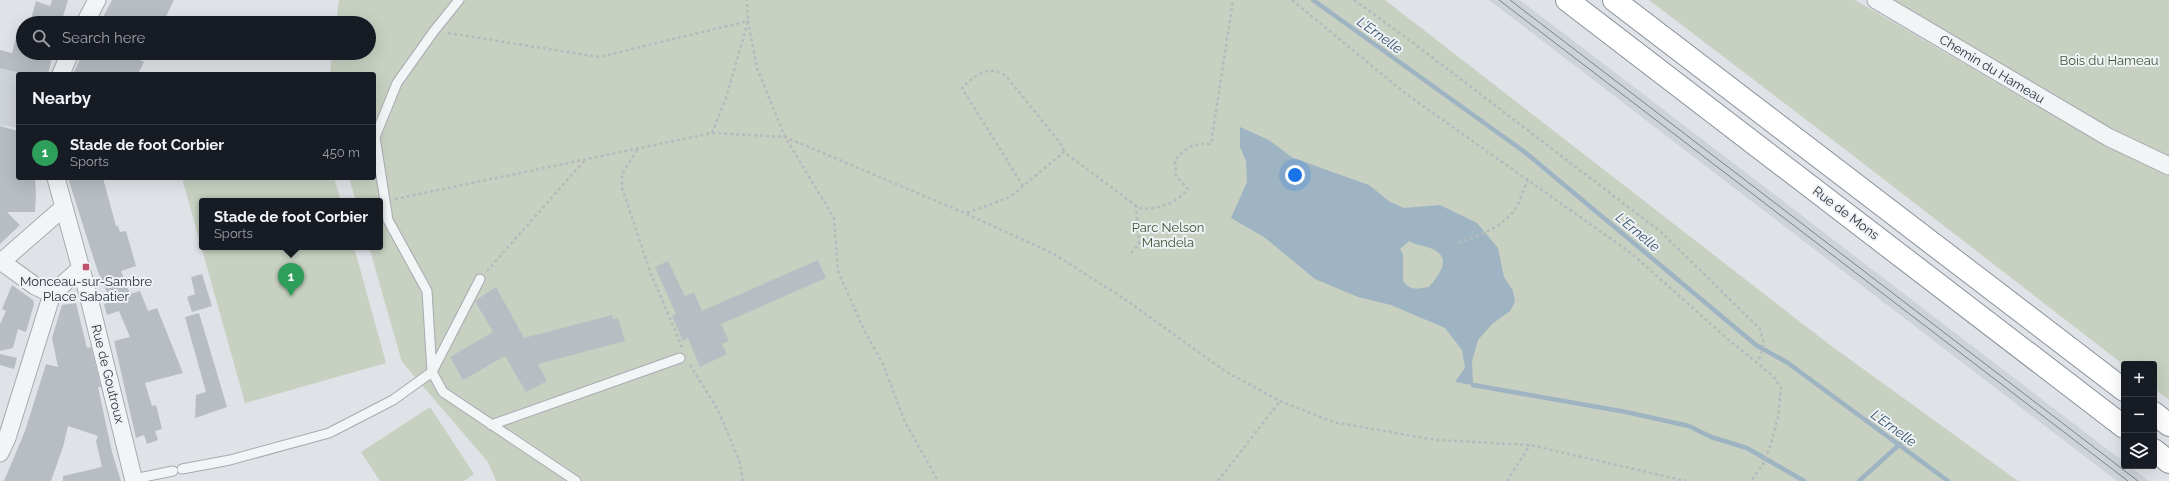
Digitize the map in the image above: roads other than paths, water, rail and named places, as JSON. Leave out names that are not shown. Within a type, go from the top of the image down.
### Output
[{"type":"highway","name":"Rue de Mons","points":[[1567,0],[2121,425]]},
{"type":"highway","points":[[1614,0],[2121,388]]},
{"type":"highway","points":[[2157,415],[2169,425]]},
{"type":"highway","points":[[2157,452],[2169,462]]},
{"type":"street","points":[[89,16],[97,0]]},
{"type":"street","name":"Chemin du Hameau","points":[[1876,0],[2108,137],[2169,166]]},
{"type":"street","points":[[62,72],[67,60]]},
{"type":"street","name":"Rue de Goutroux","points":[[56,180],[63,208],[81,268],[134,480]]},
{"type":"street","points":[[52,294],[35,286],[1,262],[63,208]]},
{"type":"street","points":[[2,442],[52,294],[81,268]]},
{"type":"lane","points":[[376,135],[398,83],[434,31],[458,0]]},
{"type":"lane","points":[[376,143],[388,220],[427,291],[432,372],[443,392],[491,426],[576,481]]},
{"type":"lane","points":[[134,480],[230,460],[329,433],[393,400],[432,372],[480,279]]},
{"type":"lane","points":[[491,426],[684,357]]},
{"type":"water","points":[[1240,127],[1269,140],[1293,158],[1369,185],[1390,202],[1404,208],[1440,205],[1477,223],[1498,248],[1504,277],[1513,291],[1515,302],[1510,311],[1492,324],[1478,340],[1472,361],[1473,385],[1455,382],[1465,368],[1462,350],[1445,328],[1391,305],[1358,297],[1315,279],[1264,237],[1231,218],[1247,182],[1246,161],[1240,147]],"holes":[[[1409,241],[1435,250],[1443,259],[1441,270],[1429,287],[1418,289],[1411,288],[1403,281],[1403,254],[1400,249]]]},
{"type":"waterway","name":"L'Ernelle","points":[[1313,0],[1526,153],[1756,345],[1788,363],[1948,481]]},
{"type":"waterway","points":[[1473,385],[1626,412],[1689,426],[1711,437],[1747,448],[1804,481]]},
{"type":"waterway","points":[[1859,481],[1900,444]]},
{"type":"tram line","points":[[1499,0],[2128,481]]},
{"type":"tram line","points":[[1510,0],[2138,481]]},
{"type":"place","name":"Monceau-sur-Sambre Place Sabatier","points":[[86,267]]},
{"type":"place","name":"Stade de foot Corbier","points":[[291,296]]},
{"type":"park label","name":"Bois du Hameau","points":[[2109,60]]},
{"type":"park label","name":"Parc Nelson Mandela","points":[[1168,234]]}]
